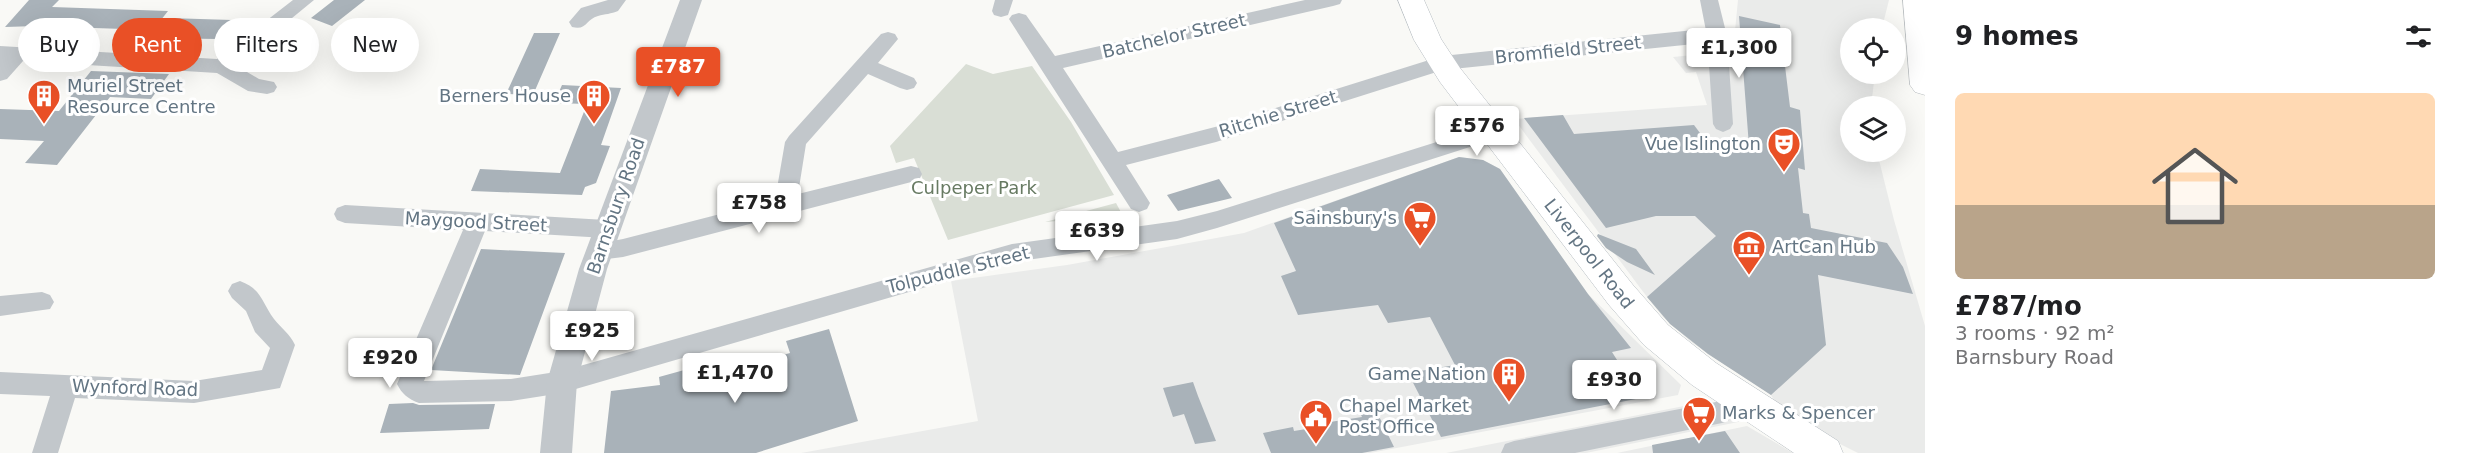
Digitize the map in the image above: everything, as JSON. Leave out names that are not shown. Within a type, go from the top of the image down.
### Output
[{"type":"highway","points":[[1917,0],[1925,85]]},
{"type":"main road","name":"Liverpool Road","points":[[1411,0],[1428,40],[1442,63],[1643,322],[1687,361],[1739,398],[1825,453]]},
{"type":"street","points":[[281,18],[304,0]]},
{"type":"street","points":[[579,22],[588,12],[608,10],[617,0]]},
{"type":"street","name":"Barnsbury Road","points":[[556,453],[562,382],[603,240],[691,0]]},
{"type":"street","name":"Batchelor Street","points":[[1051,65],[1064,60],[1333,0]]},
{"type":"street","points":[[1709,0],[1717,36],[1723,124]]},
{"type":"street","points":[[1008,10],[1051,65],[1139,203]]},
{"type":"street","name":"Bromfield Street","points":[[1442,63],[1694,37]]},
{"type":"street","points":[[785,206],[796,142],[888,39]]},
{"type":"street","points":[[0,74],[9,54],[214,66]]},
{"type":"street","name":"Ritchie Street","points":[[1113,161],[1216,134],[1442,63]]},
{"type":"street","points":[[865,65],[907,83]]},
{"type":"street","points":[[231,72],[255,86],[267,87]]},
{"type":"street","name":"Tolpuddle Street","points":[[477,222],[410,384],[419,393],[511,390],[562,382],[1002,256],[1177,231],[1201,225],[1310,193],[1494,132]]},
{"type":"street","name":"Maygood Street","points":[[345,214],[477,222],[603,240],[623,248],[910,174]]},
{"type":"street","name":"Wynford Road","points":[[0,383],[194,392],[271,380],[283,345],[264,325],[255,305],[240,291]]},
{"type":"street","points":[[0,306],[42,302]]},
{"type":"street","points":[[45,453],[66,385]]},
{"type":"street","points":[[1514,453],[1722,412],[1739,398]]},
{"type":"shaded area","points":[[1738,0],[1889,0],[1884,18],[1840,18],[1840,84],[1874,84],[1872,96],[1840,96],[1840,162],[1880,162],[1925,326],[1925,453],[1858,453],[1836,442],[1776,403],[1771,395],[1691,342],[1663,317],[1514,119],[1707,105],[1696,72],[1686,73],[1673,57],[1733,51]]},
{"type":"shaded area","points":[[1459,157],[1483,160],[1500,169],[1588,294],[1681,385],[1678,395],[1370,453],[801,453],[978,421],[951,281],[1067,265],[1244,233]]},
{"type":"shaded area","points":[[1704,397],[1743,421],[1586,453],[1446,453],[1684,406]]},
{"type":"shaded area","points":[[1747,426],[1793,453],[1617,453]]},
{"type":"green space","name":"Culpeper Park","points":[[966,64],[993,74],[1032,66],[1071,122],[1114,195],[948,240],[914,158],[896,163],[890,146]]},
{"type":"green space","points":[[1116,203],[1123,216],[1045,222]]},
{"type":"building","points":[[29,0],[59,0],[52,7],[168,11],[162,18],[112,18],[112,29],[100,28],[100,18],[18,18],[18,27],[5,27]]},
{"type":"building","points":[[334,0],[365,0],[342,18],[331,18],[331,26],[319,21],[319,18],[311,18]]},
{"type":"building","points":[[1739,16],[1780,25],[1790,107],[1800,110],[1805,170],[1798,168],[1803,213],[1809,214],[1811,228],[1887,243],[1903,267],[1913,294],[1818,275],[1826,345],[1771,395],[1708,354],[1670,324],[1647,297],[1716,236],[1695,216],[1656,216],[1606,228],[1524,118],[1563,115],[1574,134],[1694,125],[1706,141],[1721,140],[1749,146]]},
{"type":"building","points":[[202,19],[214,19],[214,39],[202,39]]},
{"type":"building","points":[[534,33],[560,33],[533,95],[506,94]]},
{"type":"building","name":"Muriel Street Resource Centre","points":[[90,72],[169,74],[151,99],[110,97],[57,165],[25,163],[44,141],[0,139],[0,109],[59,111]]},
{"type":"building","name":"Berners House","points":[[562,85],[621,88],[601,145],[610,146],[596,183],[585,187],[582,195],[471,191],[480,169],[560,173],[587,104],[554,103]]},
{"type":"building","name":"Sainsbury's","points":[[1459,157],[1483,160],[1500,169],[1588,294],[1631,348],[1612,352],[1641,398],[1441,437],[1408,373],[1455,365],[1430,317],[1388,323],[1378,305],[1298,315],[1281,276],[1296,271],[1274,223]]},
{"type":"building","points":[[1219,179],[1232,198],[1178,211],[1167,195]]},
{"type":"building","points":[[1598,234],[1636,249],[1655,275],[1627,262],[1606,248],[1597,236]]},
{"type":"building","points":[[481,249],[565,253],[520,375],[431,370]]},
{"type":"building","points":[[829,329],[858,421],[756,453],[604,453],[611,391],[660,385],[659,377],[742,354],[745,366],[790,353],[786,341]]},
{"type":"building","points":[[1193,382],[1216,441],[1195,444],[1184,414],[1173,417],[1163,388]]},
{"type":"building","points":[[1372,402],[1394,447],[1362,453],[1271,453],[1263,433],[1293,427],[1294,431],[1362,417],[1356,404]]},
{"type":"building","points":[[389,404],[419,405],[495,404],[489,429],[380,433]]},
{"type":"building","name":"Marks & Spencer","points":[[1725,431],[1740,453],[1653,453],[1652,445]]},
{"type":"place","name":"Muriel Street Resource Centre","points":[[44,125]]},
{"type":"place","name":"Berners House","points":[[594,125]]},
{"type":"place","name":"Vue Islington","points":[[1784,173]]},
{"type":"place","name":"Sainsbury's","points":[[1420,247]]},
{"type":"place","name":"ArtCan Hub","points":[[1749,276]]},
{"type":"place","name":"Game Nation","points":[[1509,403]]},
{"type":"place","name":"Marks & Spencer","points":[[1699,442]]},
{"type":"place","name":"Chapel Market Post Office","points":[[1316,445]]}]
